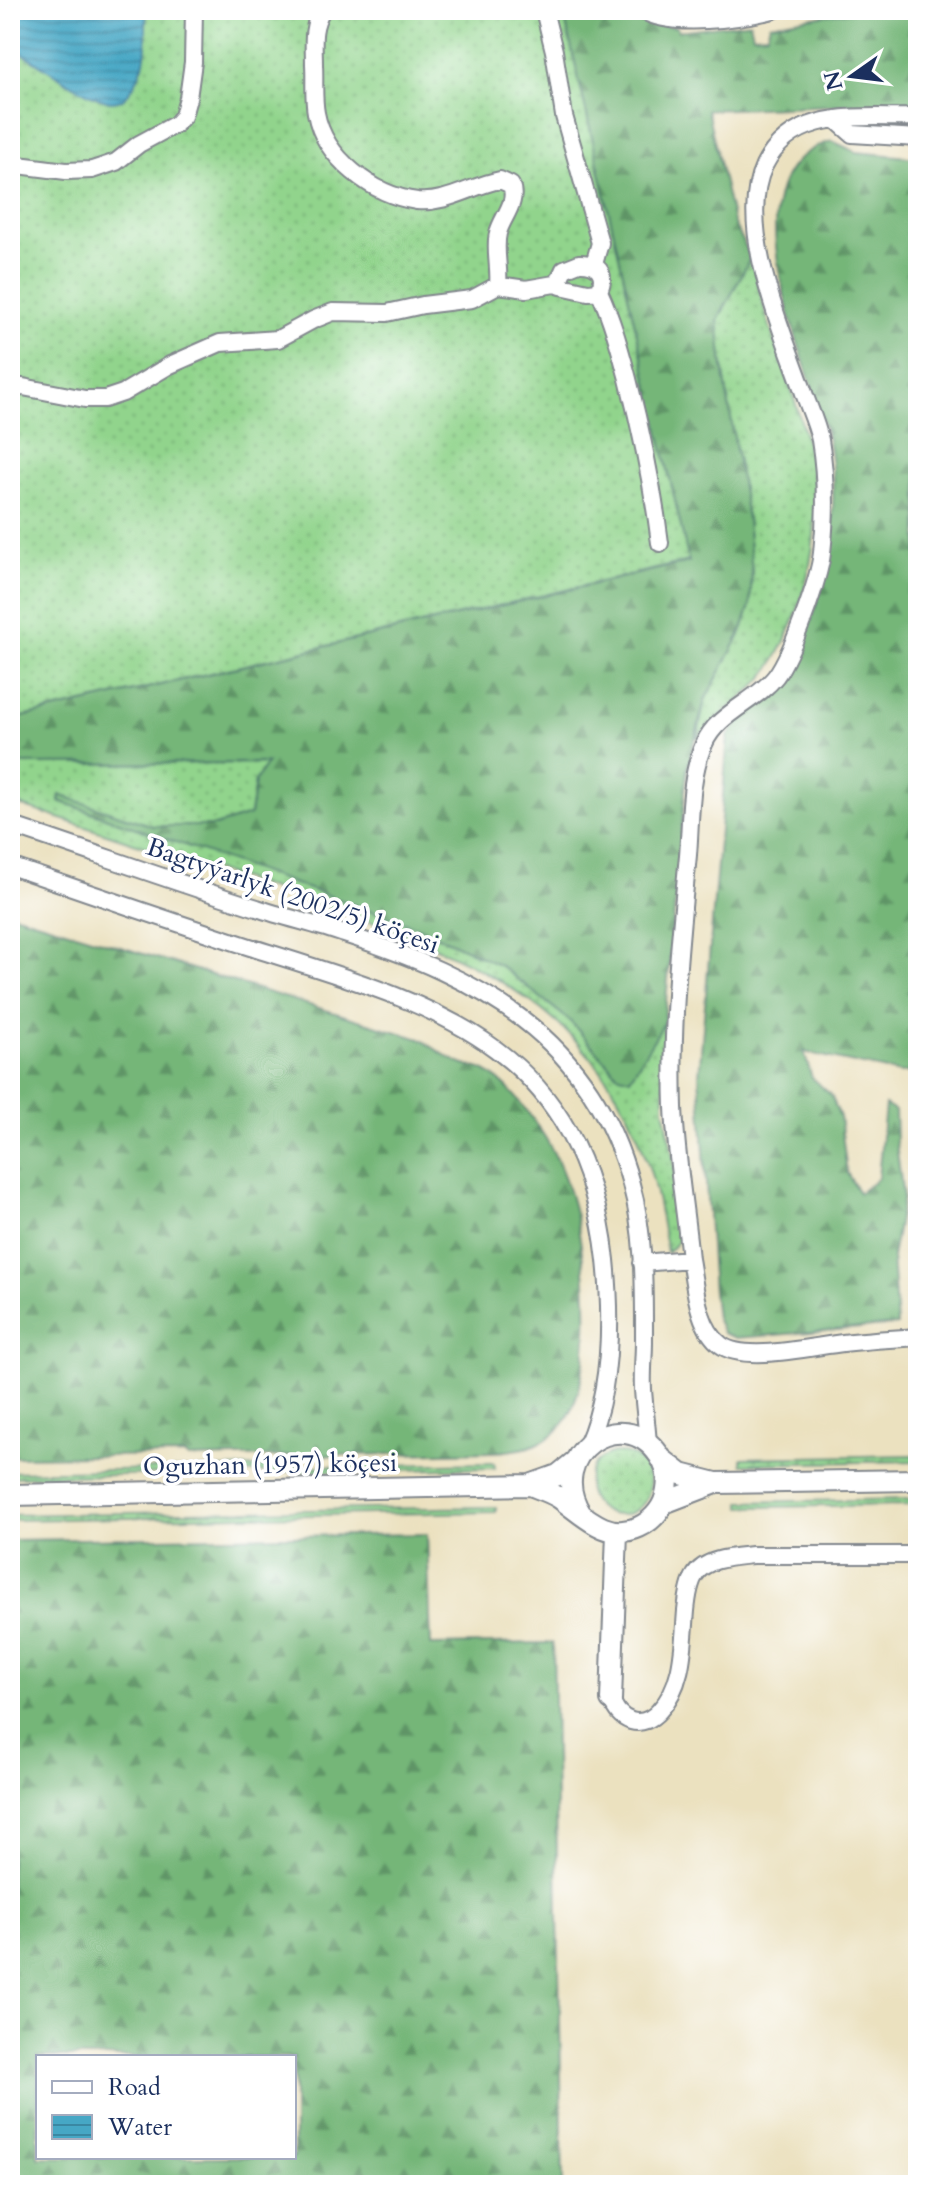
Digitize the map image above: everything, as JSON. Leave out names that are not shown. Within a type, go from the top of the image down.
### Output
[{"type":"main road","points":[[587,1445],[618,1433],[639,1438],[681,1474],[716,1483],[918,1480]]},
{"type":"main road","name":"Oguzhan (1957) köçesi","points":[[10,1495],[530,1485],[558,1475],[574,1462],[587,1445]]},
{"type":"main road","points":[[611,1700],[617,1532],[641,1526],[664,1503],[668,1482],[663,1460]]},
{"type":"main road","points":[[574,1462],[571,1495],[581,1514]]},
{"type":"main road","points":[[664,1503],[716,1483]]},
{"type":"main road","name":"Oguzhan (1957) köçesi","points":[[530,1485],[555,1495],[589,1522],[617,1532]]},
{"type":"street","points":[[10,164],[66,171],[92,170],[116,162],[139,144],[176,124],[183,116],[188,98],[193,62],[194,10]]},
{"type":"street","points":[[322,10],[315,25],[313,44],[316,114],[324,137],[340,159],[360,177],[404,198],[436,200],[500,180],[511,185],[513,200],[497,240],[498,285]]},
{"type":"street","points":[[544,10],[564,116],[600,243],[594,264]]},
{"type":"street","points":[[642,10],[658,18],[678,21],[774,10]]},
{"type":"street","points":[[918,117],[818,120],[800,127],[784,139],[762,169],[756,201],[760,259],[820,437],[824,482],[822,554],[812,595],[776,676],[715,726],[704,742],[696,768],[683,903],[673,1067],[674,1111],[690,1259],[700,1309],[709,1332],[721,1345],[735,1351],[787,1351],[918,1337]]},
{"type":"street","points":[[836,120],[852,134],[918,138]]},
{"type":"street","points":[[599,291],[561,286],[560,274],[579,263],[594,264],[602,274],[599,291],[615,334],[643,436],[660,543]]},
{"type":"street","points":[[10,388],[23,387],[72,397],[105,399],[123,393],[170,365],[220,343],[278,339],[337,311],[379,314],[472,299],[498,285],[526,289],[560,283]]},
{"type":"street","name":"Bagtyýarlyk (2002/5) köçesi","points":[[10,825],[426,963],[511,1009],[557,1049],[604,1114],[617,1139],[632,1187],[642,1263],[643,1387],[648,1444]]},
{"type":"street","points":[[10,866],[351,978],[410,1002],[474,1033],[499,1050],[531,1079],[558,1114],[577,1146],[594,1190],[602,1230],[609,1289],[608,1349],[602,1394],[587,1445]]},
{"type":"street","points":[[642,1263],[690,1259]]},
{"type":"street","points":[[611,1700],[623,1718],[636,1722],[647,1721],[657,1714],[672,1695],[680,1670],[687,1601],[695,1574],[705,1566],[728,1558],[752,1555],[918,1555]]},
{"type":"green space","points":[[10,10],[563,10],[689,561],[10,720]]},
{"type":"green space","points":[[563,10],[632,10],[654,24],[677,27],[678,31],[750,22],[753,35],[767,34],[770,24],[858,10],[918,10],[918,102],[707,110],[733,222],[751,257],[718,320],[747,519],[752,572],[750,606],[740,635],[705,700],[687,770],[664,1023],[630,1078],[617,1074],[569,1020],[501,966],[423,929],[59,801],[60,795],[153,826],[215,826],[250,815],[255,781],[267,763],[10,764],[10,720],[689,562]]},
{"type":"green space","points":[[832,141],[856,152],[918,158],[918,1072],[900,1073],[804,1052],[812,1078],[831,1095],[840,1117],[847,1173],[859,1193],[878,1178],[885,1105],[895,1111],[903,1197],[892,1257],[897,1325],[736,1338],[723,1333],[716,1318],[699,1075],[728,736],[774,692],[791,669],[815,609],[830,545],[833,493],[830,451],[791,322],[780,275],[775,231],[780,191],[798,160]]},
{"type":"green space","points":[[751,257],[800,417],[810,461],[815,504],[813,545],[799,606],[774,662],[748,693],[697,739],[705,700],[740,635],[750,606],[752,572],[747,519],[718,320]]},
{"type":"green space","points":[[268,763],[255,781],[250,815],[215,826],[153,826],[60,796],[59,800],[423,929],[501,966],[569,1020],[617,1074],[630,1077],[664,1023],[664,1108],[674,1162],[680,1231],[679,1240],[667,1253],[650,1169],[627,1113],[604,1074],[575,1040],[542,1010],[506,985],[467,962],[381,925],[10,802],[10,764]]},
{"type":"green space","points":[[10,913],[420,1039],[456,1062],[485,1071],[508,1089],[539,1128],[557,1159],[570,1194],[580,1240],[586,1296],[584,1357],[580,1386],[571,1410],[559,1429],[536,1444],[492,1452],[189,1458],[186,1455],[10,1457]]},
{"type":"green space","points":[[619,1453],[631,1455],[641,1462],[648,1472],[648,1496],[641,1506],[631,1513],[619,1515],[607,1513],[597,1506],[590,1496],[588,1484],[590,1472],[597,1462],[607,1455]]},
{"type":"green space","points":[[918,1455],[918,1461],[742,1464],[742,1458]]},
{"type":"green space","points":[[494,1463],[495,1468],[10,1477],[10,1472]]},
{"type":"green space","points":[[918,1499],[918,1505],[741,1507],[741,1502]]},
{"type":"green space","points":[[496,1507],[496,1512],[10,1520],[10,1515]]},
{"type":"green space","points":[[427,1534],[431,1645],[553,1643],[563,2185],[10,2185],[10,1540]]},
{"type":"water","points":[[10,10],[147,10],[145,58],[132,88],[119,101],[103,100],[45,68],[10,45]]}]
